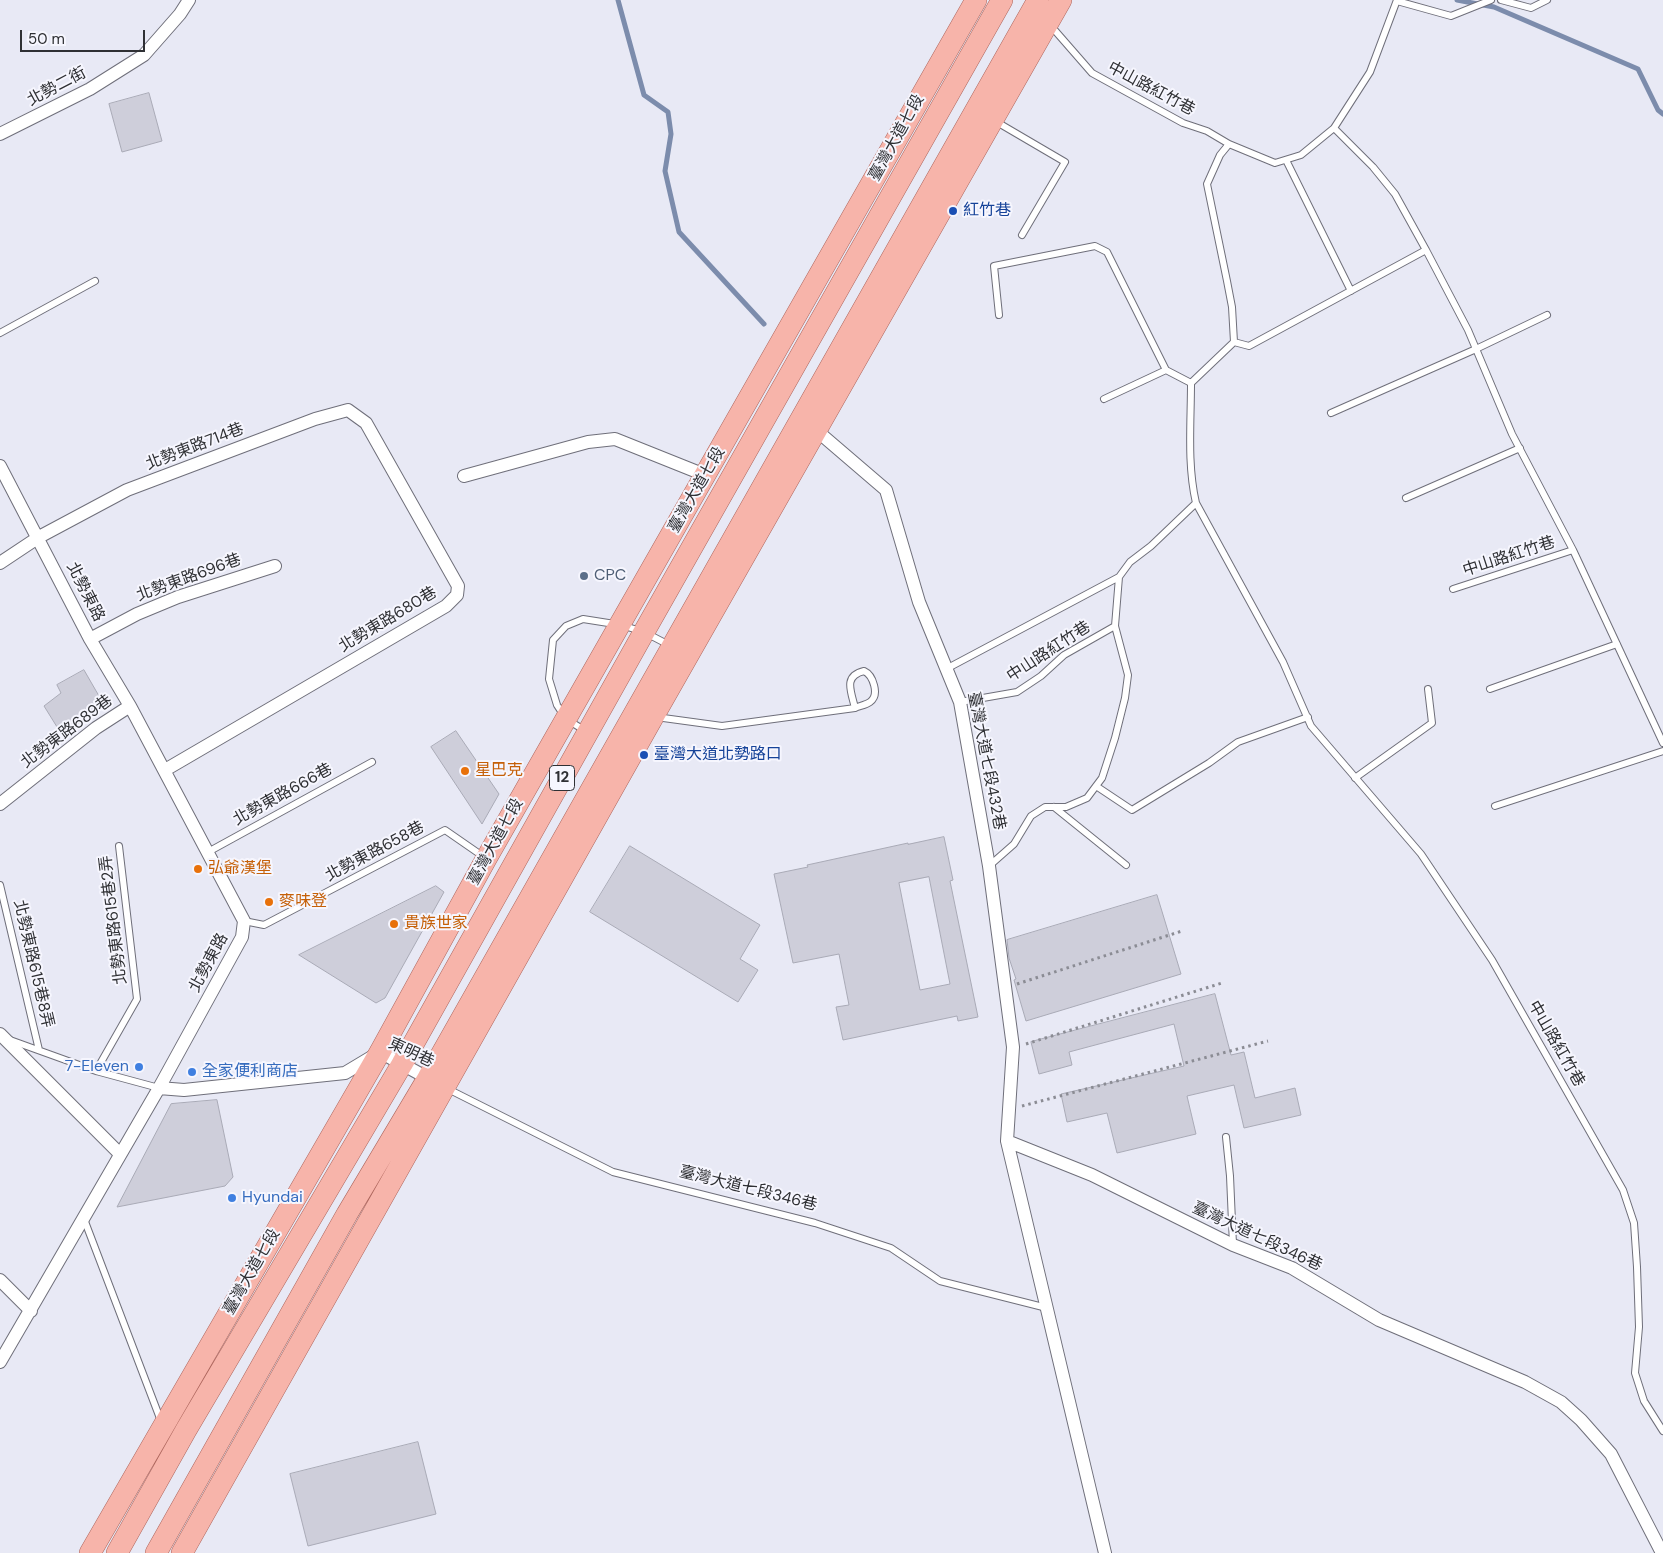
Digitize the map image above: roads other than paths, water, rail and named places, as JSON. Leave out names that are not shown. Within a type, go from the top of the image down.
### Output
[{"type":"main road","name":"臺灣大道七段","points":[[90,1553],[380,1052],[486,859],[976,0]]},
{"type":"main road","name":"臺灣大道七段","points":[[117,1553],[191,1422],[402,1064],[1002,0]]},
{"type":"main road","name":"12","points":[[182,1553],[436,1083],[1039,9],[1061,0]]},
{"type":"main road","name":"12","points":[[156,1553],[347,1214],[436,1083],[653,717],[680,651],[816,430],[993,120],[1039,9]]},
{"type":"street","name":"北勢二街","points":[[0,134],[90,89],[144,55],[180,14],[189,0]]},
{"type":"street","name":"北勢東路714巷","points":[[38,537],[127,490],[315,419],[348,410],[366,424]]},
{"type":"street","name":"北勢東路680巷","points":[[165,770],[446,606],[457,595],[458,586],[366,424]]},
{"type":"street","name":"臺灣大道七段432巷","points":[[816,430],[886,490],[919,602],[960,702],[989,866],[1013,1047],[1007,1141]]},
{"type":"street","points":[[464,476],[588,442],[615,439],[705,476]]},
{"type":"street","name":"北勢東路","points":[[0,466],[90,639],[165,770],[244,921],[242,937],[159,1088],[0,1362]]},
{"type":"street","points":[[0,563],[38,537]]},
{"type":"street","name":"北勢東路696巷","points":[[90,639],[137,614],[178,597],[274,566]]},
{"type":"street","name":"北勢東路689巷","points":[[0,804],[96,728],[130,706]]},
{"type":"street","points":[[1,1036],[120,1154]]},
{"type":"street","name":"東明巷","points":[[159,1088],[184,1090],[345,1073],[380,1052],[436,1083]]},
{"type":"street","points":[[1007,1141],[1105,1553]]},
{"type":"street","name":"臺灣大道七段346巷","points":[[1007,1141],[1092,1175],[1233,1245],[1292,1268],[1379,1320],[1525,1382],[1561,1402],[1581,1420],[1611,1454],[1662,1553]]},
{"type":"street","points":[[0,1280],[31,1310]]},
{"type":"lane","points":[[1351,291],[1286,160],[1301,155],[1334,128],[1370,72],[1397,0],[1451,16],[1491,0]]},
{"type":"lane","points":[[1502,0],[1531,8],[1547,0]]},
{"type":"lane","name":"中山路紅竹巷","points":[[1039,9],[1092,73],[1182,123],[1207,131],[1229,144],[1275,163],[1286,160]]},
{"type":"lane","points":[[993,120],[1065,162],[1022,235]]},
{"type":"lane","name":"中山路紅竹巷","points":[[1334,128],[1373,167],[1395,194],[1426,250],[1476,349],[1520,448],[1574,550],[1663,743]]},
{"type":"lane","points":[[1229,144],[1220,155],[1207,184],[1228,281],[1234,342]]},
{"type":"lane","points":[[1000,315],[994,266],[1095,246],[1108,252],[1166,370],[1191,382],[1234,342]]},
{"type":"lane","points":[[1234,342],[1249,346],[1426,250]]},
{"type":"lane","points":[[0,333],[95,280]]},
{"type":"lane","points":[[1331,413],[1476,349],[1547,315]]},
{"type":"lane","points":[[1104,399],[1166,370]]},
{"type":"lane","name":"中山路紅竹巷","points":[[1191,382],[1190,459],[1192,486],[1196,503],[1283,662],[1311,726],[1421,854],[1492,960],[1623,1190],[1634,1223],[1637,1266],[1639,1327],[1635,1373],[1644,1401],[1663,1431]]},
{"type":"lane","points":[[1406,498],[1520,448]]},
{"type":"lane","points":[[946,669],[1119,578],[1130,562],[1151,546],[1196,503]]},
{"type":"lane","name":"中山路紅竹巷","points":[[1453,589],[1574,550]]},
{"type":"lane","name":"中山路紅竹巷","points":[[960,702],[1017,692],[1041,676],[1064,655],[1115,626],[1119,578]]},
{"type":"lane","points":[[588,732],[566,718],[557,705],[549,679],[553,640],[566,626],[583,619],[621,625],[644,632],[680,651]]},
{"type":"lane","points":[[989,866],[1014,844],[1031,816],[1045,807],[1066,808],[1087,798],[1102,778],[1115,738],[1125,698],[1128,675],[1115,626]]},
{"type":"lane","points":[[1490,690],[1617,644]]},
{"type":"lane","points":[[653,717],[722,726],[855,708],[870,703],[875,692],[873,680],[869,673],[864,671],[854,675],[850,680],[855,708]]},
{"type":"lane","points":[[1355,778],[1432,723],[1428,690]]},
{"type":"lane","points":[[1096,786],[1132,810],[1209,763],[1238,742],[1308,718]]},
{"type":"lane","points":[[1495,806],[1663,751]]},
{"type":"lane","name":"北勢東路666巷","points":[[208,852],[372,762]]},
{"type":"lane","points":[[1054,807],[1126,865]]},
{"type":"lane","name":"北勢東路658巷","points":[[244,921],[264,925],[446,830],[486,859]]},
{"type":"lane","name":"北勢東路615巷2弄","points":[[96,1071],[137,999],[119,846]]},
{"type":"lane","name":"北勢東路615巷8弄","points":[[0,885],[39,1050]]},
{"type":"lane","points":[[1,1036],[96,1071],[159,1088]]},
{"type":"lane","name":"臺灣大道七段346巷","points":[[436,1083],[613,1172],[814,1223],[891,1248],[940,1281],[1048,1308]]},
{"type":"lane","points":[[1226,1137],[1233,1245]]},
{"type":"lane","points":[[84,1219],[162,1426]]},
{"type":"waterway","points":[[618,0],[644,95],[668,112],[671,134],[665,171],[679,232],[764,324]]},
{"type":"waterway","points":[[1457,0],[1494,7],[1638,69],[1658,110],[1663,114]]},
{"type":"place","name":"紅竹巷","points":[[953,211]]},
{"type":"place","name":"CPC","points":[[584,576]]},
{"type":"place","name":"臺灣大道北勢路口","points":[[644,755]]},
{"type":"place","name":"星巴克","points":[[465,771]]},
{"type":"place","name":"弘爺漢堡","points":[[198,869]]},
{"type":"place","name":"麥味登","points":[[269,902]]},
{"type":"place","name":"貴族世家","points":[[394,924]]},
{"type":"place","name":"7-Eleven","points":[[139,1067]]},
{"type":"place","name":"全家便利商店","points":[[192,1072]]},
{"type":"place","name":"Hyundai","points":[[232,1198]]}]
